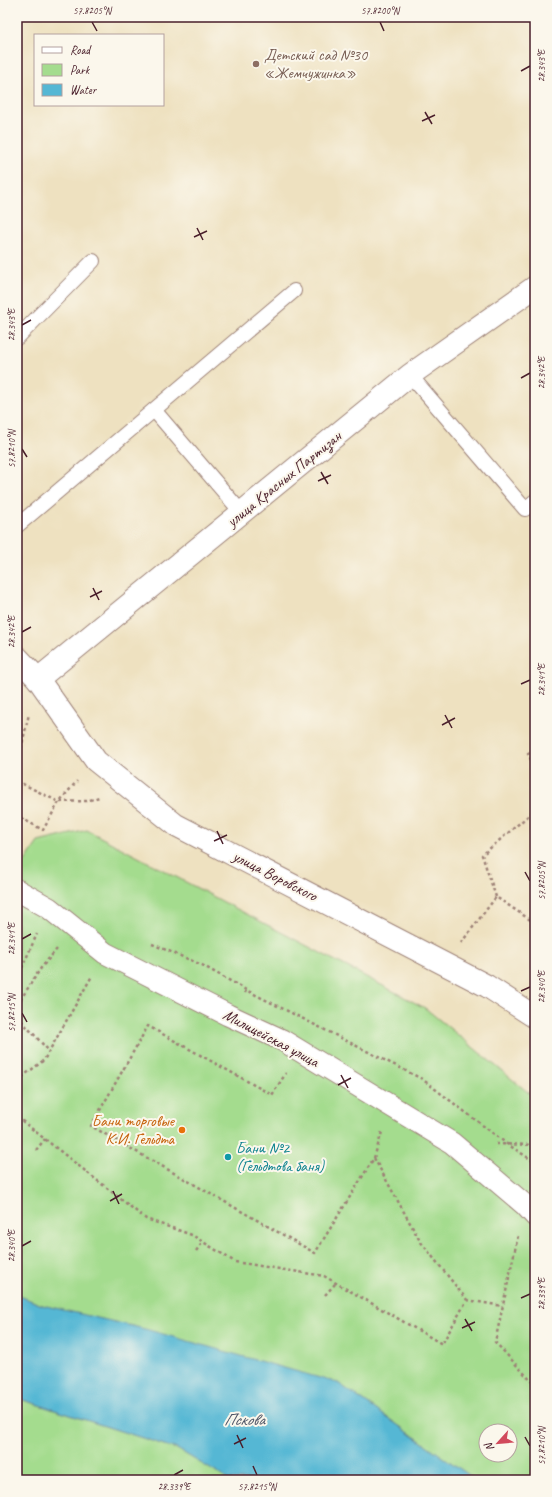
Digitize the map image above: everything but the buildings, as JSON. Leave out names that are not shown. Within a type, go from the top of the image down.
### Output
[{"type":"street","name":"улица Красных Партизан","points":[[38,679],[410,375],[535,287]]},
{"type":"street","name":"улица Воровского","points":[[17,656],[38,679],[96,761],[176,825],[487,986],[535,1017]]},
{"type":"street","name":"Милицейская улица","points":[[17,890],[49,908],[105,953],[228,1015],[282,1040],[452,1143],[530,1210]]},
{"type":"lane","points":[[17,338],[93,261]]},
{"type":"lane","points":[[17,526],[294,291]]},
{"type":"lane","points":[[410,375],[525,509],[535,501]]},
{"type":"lane","points":[[154,410],[242,513]]},
{"type":"path","points":[[17,766],[30,713]]},
{"type":"path","points":[[535,750],[528,754],[535,767]]},
{"type":"path","points":[[17,816],[43,830],[59,802],[82,776]]},
{"type":"path","points":[[535,810],[482,856],[496,898],[535,923]]},
{"type":"path","points":[[17,826],[21,818]]},
{"type":"path","points":[[446,965],[476,922],[496,898]]},
{"type":"path","points":[[17,979],[49,908]]},
{"type":"path","points":[[17,1081],[44,1060],[105,953]]},
{"type":"path","points":[[228,1015],[246,990],[422,1079],[507,1144],[535,1162]]},
{"type":"path","points":[[17,1016],[49,1051]]},
{"type":"path","points":[[300,1051],[272,1095],[148,1026],[90,1126],[315,1253],[374,1158],[420,1241],[467,1300],[503,1306]]},
{"type":"path","points":[[17,1117],[146,1219],[192,1235],[235,1262],[324,1276],[442,1344],[467,1300]]},
{"type":"path","points":[[36,1150],[45,1139]]},
{"type":"path","points":[[530,1146],[535,1145]]},
{"type":"path","points":[[530,1210],[503,1306],[495,1342],[535,1386]]},
{"type":"path","points":[[196,1251],[203,1242]]},
{"type":"path","points":[[325,1294],[336,1283]]},
{"type":"green space","points":[[87,830],[425,1008],[535,1098],[535,1480],[476,1480],[338,1383],[42,1305],[17,1295],[17,873],[38,842]]},
{"type":"green space","points":[[17,1398],[177,1449],[229,1480],[17,1480]]},
{"type":"water","name":"Пскова","points":[[17,1295],[42,1305],[145,1329],[338,1383],[476,1480],[229,1480],[177,1449],[17,1398]]},
{"type":"place","name":"Детский сад №30 «Жемчужинка»","points":[[256,64]]},
{"type":"place","name":"Бани торговые К.И. Гельдта","points":[[182,1130]]},
{"type":"place","name":"Бани №2 (Гельдтова баня)","points":[[228,1157]]}]
